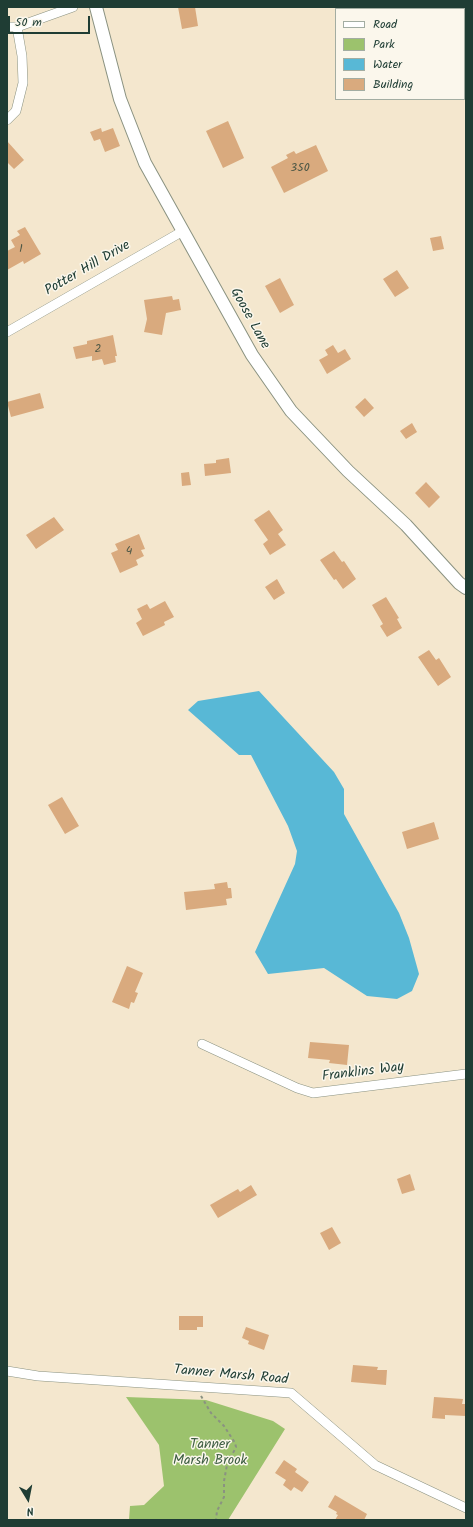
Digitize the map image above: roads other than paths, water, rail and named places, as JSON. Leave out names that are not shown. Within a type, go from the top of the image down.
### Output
[{"type":"street","points":[[7,27],[17,27],[73,7]]},
{"type":"street","name":"Goose Lane","points":[[96,7],[120,98],[145,163],[252,355],[291,411],[348,471],[406,525],[466,588]]},
{"type":"street","points":[[7,120],[16,110],[23,83],[22,56],[17,27]]},
{"type":"street","name":"Potter Hill Drive","points":[[7,332],[183,231]]},
{"type":"street","name":"Franklins Way","points":[[202,1044],[297,1088],[313,1093],[466,1074]]},
{"type":"street","name":"Tanner Marsh Road","points":[[7,1371],[38,1376],[291,1394],[375,1465],[466,1508]]},
{"type":"water","points":[[259,691],[334,772],[344,789],[344,814],[399,913],[409,938],[419,974],[412,991],[397,999],[367,996],[324,968],[268,974],[255,952],[295,864],[297,851],[288,826],[251,755],[239,755],[188,710],[198,701]]},
{"type":"park label","name":"Tanner Marsh Brook","points":[[210,1454]]}]
